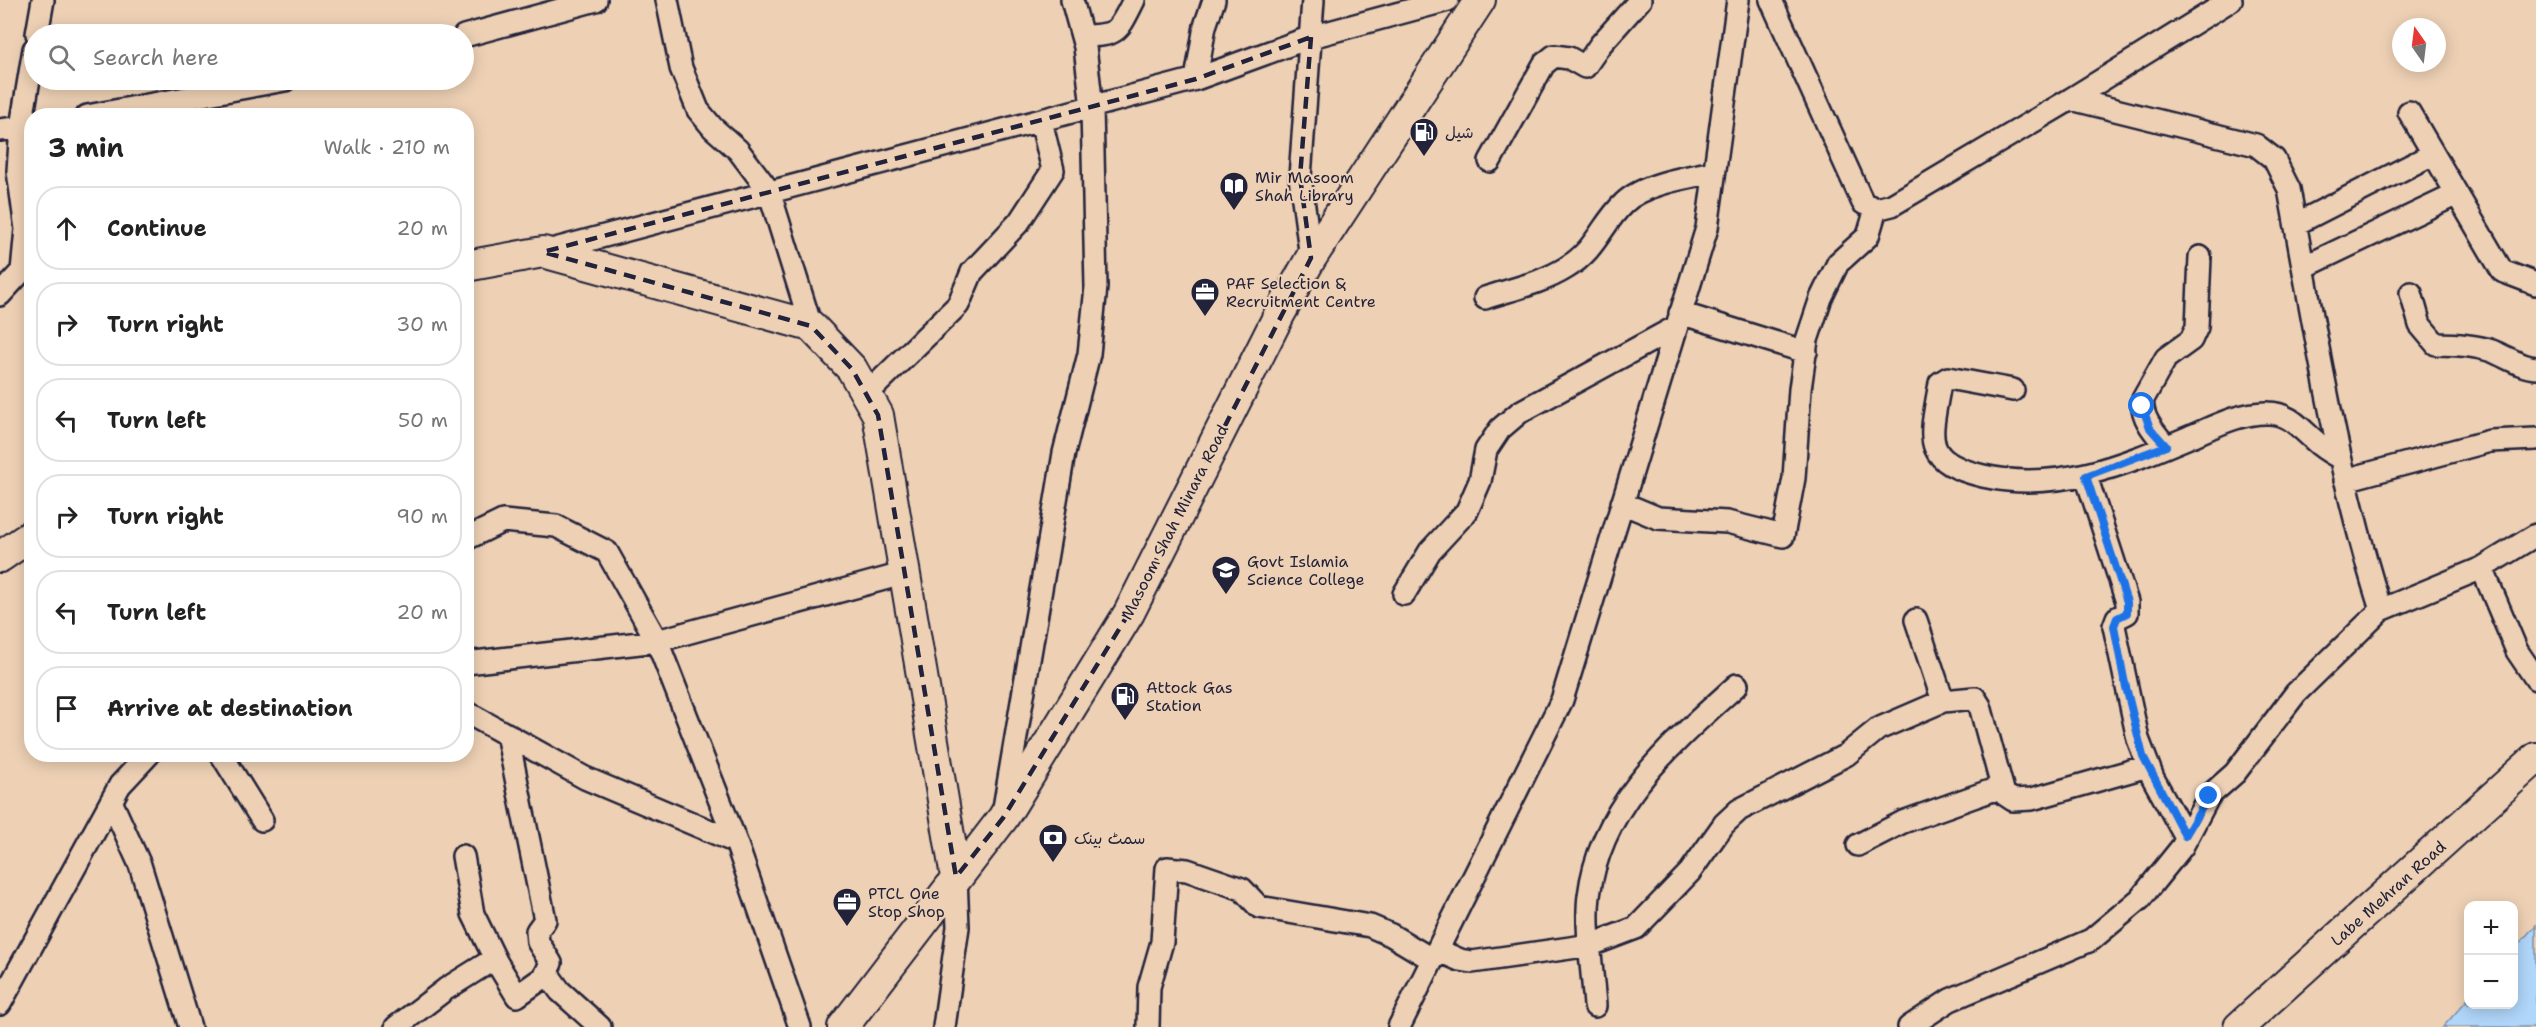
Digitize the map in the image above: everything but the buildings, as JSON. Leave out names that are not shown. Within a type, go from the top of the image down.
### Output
[{"type":"street","points":[[39,24],[43,0]]},
{"type":"street","points":[[474,33],[596,0]]},
{"type":"street","points":[[667,0],[681,68],[698,110],[713,128],[738,150],[770,191],[811,326],[852,369],[878,416],[956,877],[958,927],[944,1027]]},
{"type":"street","points":[[1003,818],[1064,453],[1089,354],[1096,287],[1092,108],[1082,36],[1072,0]]},
{"type":"street","points":[[1082,36],[1107,36],[1118,31],[1134,0]]},
{"type":"street","points":[[1196,79],[1205,26],[1214,0]]},
{"type":"street","points":[[1311,258],[1299,177],[1313,0]]},
{"type":"street","points":[[474,265],[543,252],[1092,108],[1196,79],[1311,37],[1448,0]]},
{"type":"street","name":"Masoom Shah Minara Road","points":[[843,1027],[1003,818],[1129,613],[1279,315],[1311,258],[1480,0]]},
{"type":"street","points":[[1490,161],[1544,64],[1554,56],[1569,58],[1585,67],[1600,45],[1640,0]]},
{"type":"street","points":[[1399,1027],[1562,700],[1707,228],[1738,0]]},
{"type":"street","points":[[1771,0],[1863,203],[1876,209],[1892,205],[2071,99],[2231,0]]},
{"type":"street","points":[[28,108],[30,90]]},
{"type":"street","points":[[131,108],[230,90]]},
{"type":"street","points":[[2071,99],[2256,145],[2274,159],[2289,189],[2340,458],[2357,535],[2380,610]]},
{"type":"street","points":[[2409,112],[2502,271],[2536,284]]},
{"type":"street","points":[[866,395],[958,305],[972,272],[1019,222],[1053,170],[1041,121]]},
{"type":"street","points":[[0,130],[24,127]]},
{"type":"street","points":[[24,138],[18,171],[24,214]]},
{"type":"street","points":[[2296,224],[2433,154]]},
{"type":"street","points":[[1485,298],[1541,280],[1566,268],[1585,254],[1623,203],[1633,195],[1681,178],[1714,172]]},
{"type":"street","points":[[2304,267],[2457,194]]},
{"type":"street","points":[[1622,503],[1658,518],[1727,522],[1783,536],[1794,478],[1806,352],[1821,298],[1838,263],[1868,236],[1876,209]]},
{"type":"street","points":[[0,295],[22,271],[24,250]]},
{"type":"street","points":[[543,252],[811,326]]},
{"type":"street","points":[[2166,446],[2150,428],[2142,406],[2143,399],[2166,358],[2191,340],[2197,327],[2200,257]]},
{"type":"street","points":[[2411,293],[2420,325],[2436,344],[2462,344],[2490,350],[2528,368],[2536,368]]},
{"type":"street","points":[[1404,594],[1430,551],[1474,500],[1486,450],[1500,429],[1520,412],[1678,320],[1806,352]]},
{"type":"street","points":[[2013,390],[1948,378],[1940,383],[1932,433],[1937,451],[1949,465],[2002,480],[2040,483],[2086,476],[2218,424],[2269,413],[2293,420],[2314,441],[2340,458]]},
{"type":"street","points":[[2345,480],[2490,441],[2536,439]]},
{"type":"street","points":[[2086,476],[2127,602],[2127,613],[2117,618],[2114,626],[2135,728],[2148,766],[2185,836]]},
{"type":"street","points":[[474,534],[503,521],[556,526],[607,552],[657,641],[736,842],[800,1027]]},
{"type":"street","points":[[1909,1027],[1950,1000],[2091,940],[2140,899],[2182,847],[2185,836],[2209,796],[2235,773],[2296,693],[2380,610],[2482,568],[2536,536]]},
{"type":"street","points":[[0,557],[24,540]]},
{"type":"street","points":[[2482,568],[2517,651],[2536,679]]},
{"type":"street","points":[[474,662],[657,641],[906,573]]},
{"type":"street","points":[[1916,620],[1943,701]]},
{"type":"street","points":[[1594,1006],[1588,899],[1593,874],[1618,812],[1648,770],[1737,685]]},
{"type":"street","points":[[1148,1027],[1149,987],[1162,942],[1167,868],[1187,870],[1242,889],[1259,907],[1370,926],[1435,955],[1472,962],[1591,945],[1636,928],[1690,872],[1724,824],[1739,810],[1845,755],[1878,729],[1943,701],[1975,698],[1980,706],[2001,787],[2004,794],[2013,800],[2032,799],[2148,766]]},
{"type":"street","points":[[474,716],[585,778],[736,842]]},
{"type":"street","points":[[463,856],[469,903],[495,958],[517,996],[547,973],[551,963],[538,942],[537,931],[545,920],[507,734]]},
{"type":"street","name":"Labe Mehran Road","points":[[2239,1027],[2536,759]]},
{"type":"street","points":[[0,1004],[120,785],[142,762]]},
{"type":"street","points":[[226,762],[262,820]]},
{"type":"street","points":[[1858,844],[1903,822],[2001,787]]},
{"type":"street","points":[[111,801],[140,865],[190,1027]]},
{"type":"street","points":[[396,1027],[446,988],[495,958]]},
{"type":"street","points":[[547,973],[560,991],[600,1027]]},
{"type":"highlighted area","points":[[1311,37],[1300,177],[1311,258],[1129,613],[1003,818],[956,877],[878,415],[852,369],[811,326],[543,252],[1196,79]]},
{"type":"water","points":[[2536,925],[2536,1027],[2443,1027],[2464,1003],[2464,1009],[2518,1009],[2518,945]]},
{"type":"place","name":"شیل","points":[[1424,158]]},
{"type":"place","name":"Mir Masoom Shah Library","points":[[1234,212]]},
{"type":"place","name":"PAF Selection & Recruitment Centre","points":[[1205,318]]},
{"type":"place","name":"Govt Islamia Science College","points":[[1226,596]]},
{"type":"place","name":"Attock Gas Station","points":[[1125,722]]},
{"type":"place","name":"سمٹ بینک","points":[[1053,864]]},
{"type":"place","name":"PTCL One Stop Shop","points":[[847,928]]},
{"type":"route","points":[[2142,406],[2150,428],[2166,446],[2086,476],[2127,602],[2127,613],[2117,618],[2114,626],[2143,756],[2185,836],[2209,796]]}]
